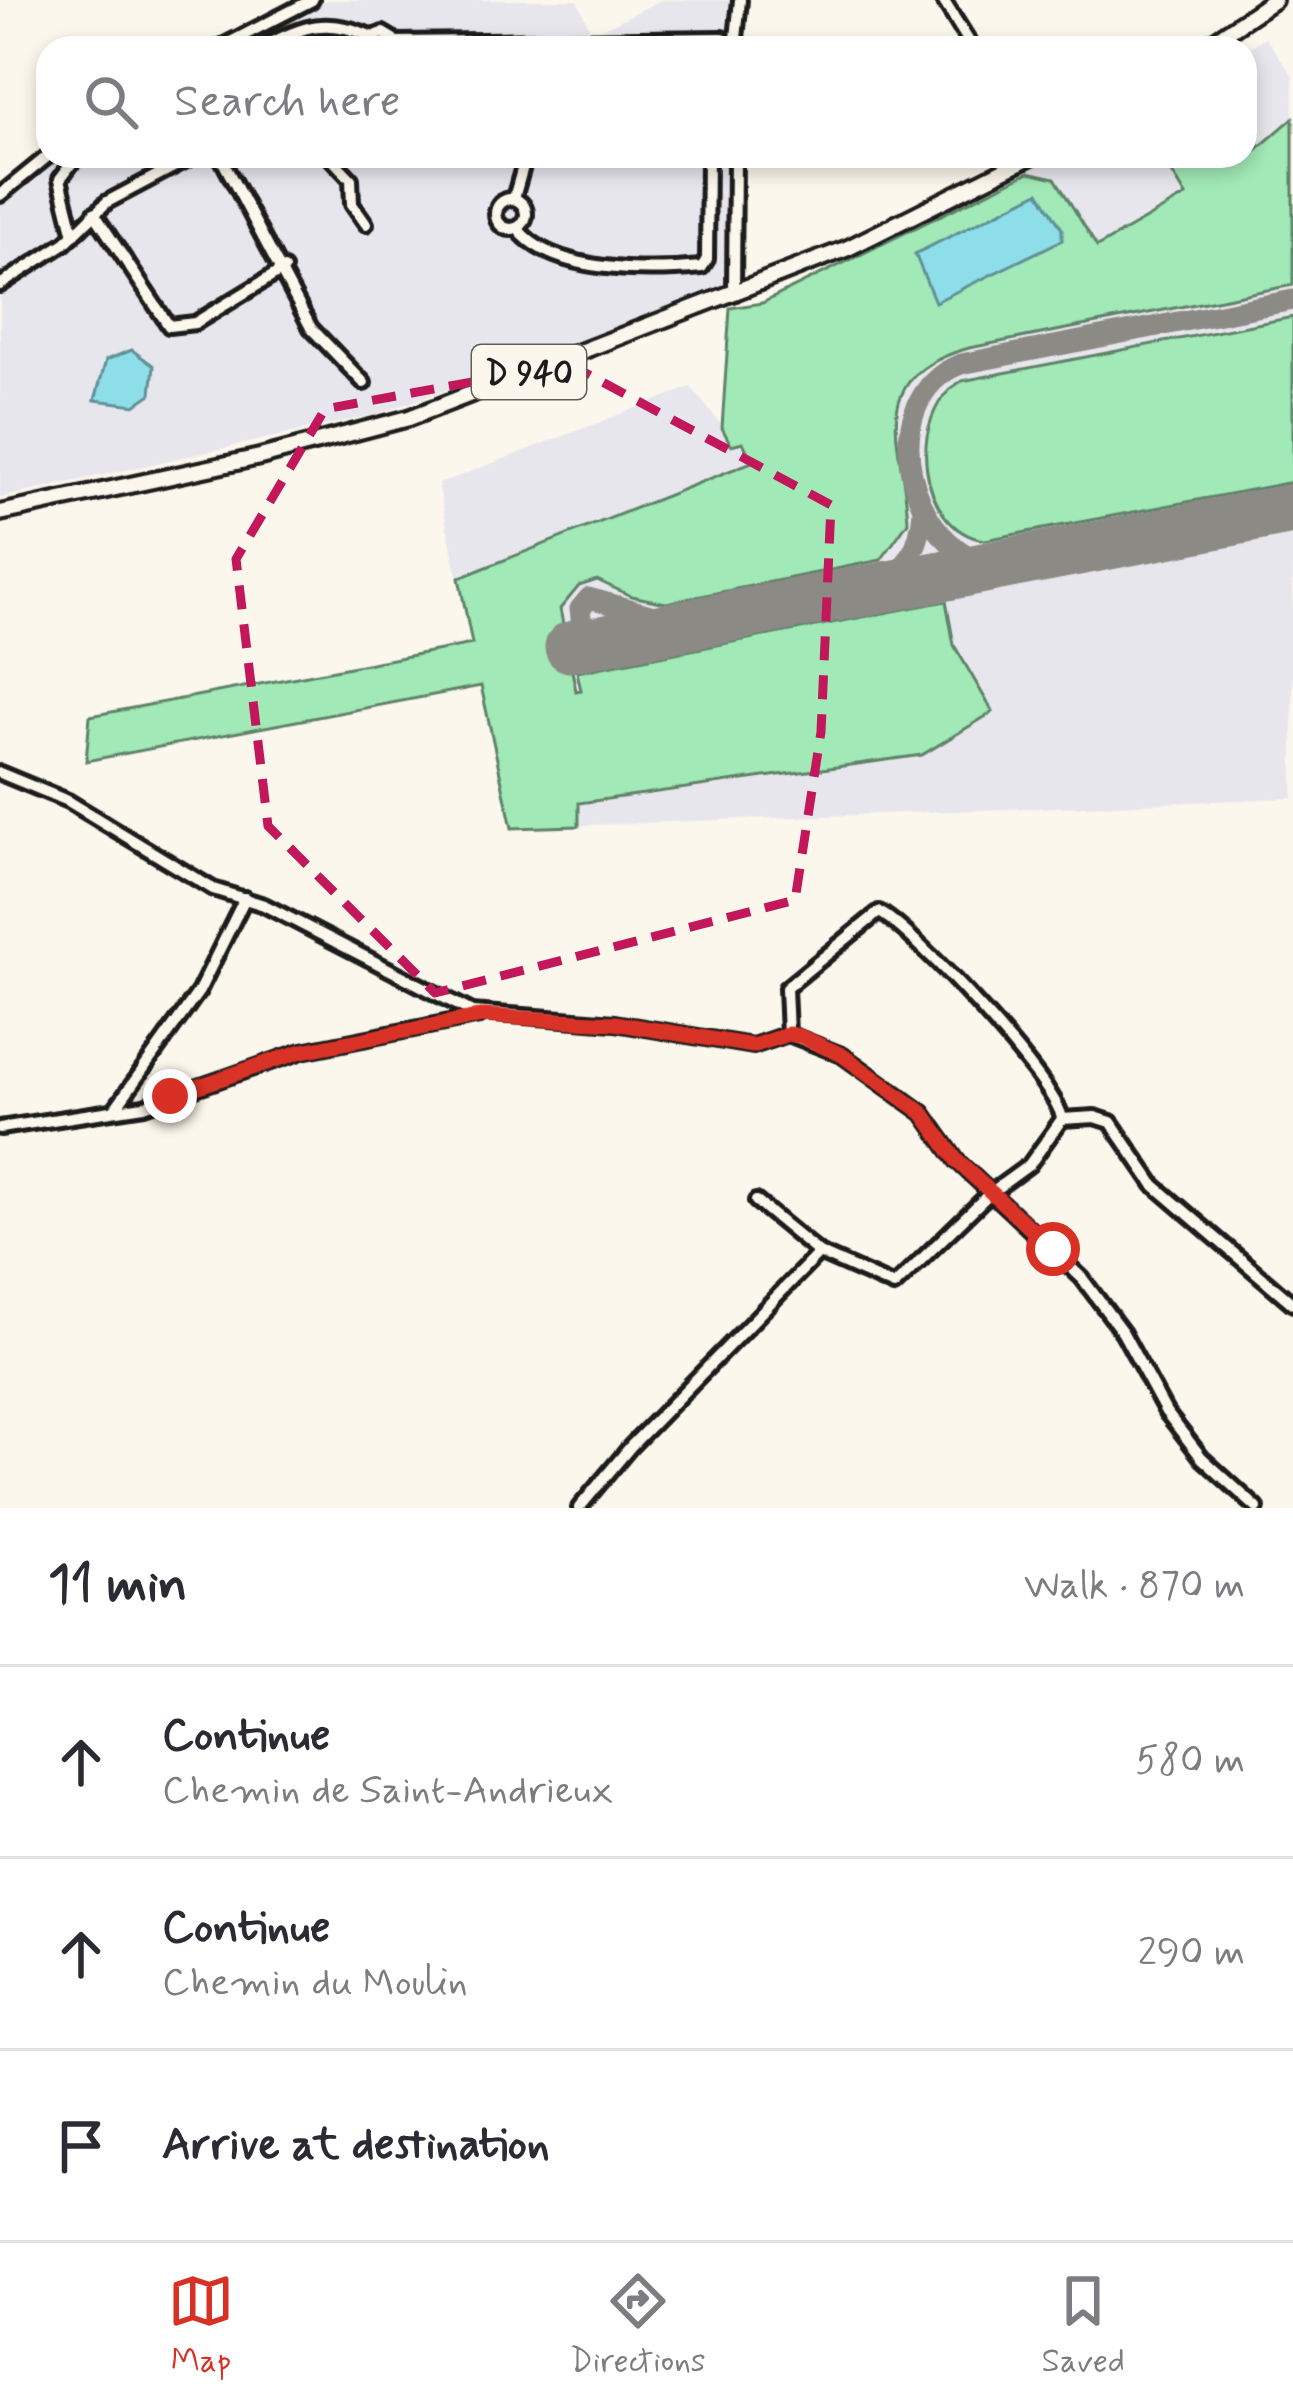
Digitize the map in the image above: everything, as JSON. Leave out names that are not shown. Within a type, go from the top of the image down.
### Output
[{"type":"main road","points":[[1221,36],[1274,0]]},
{"type":"main road","name":"D 940","points":[[0,513],[409,418],[848,248],[1008,168]]},
{"type":"street","points":[[242,36],[312,0]]},
{"type":"street","points":[[736,36],[740,0]]},
{"type":"street","points":[[943,0],[966,36]]},
{"type":"street","points":[[284,36],[300,26],[320,23],[348,26],[362,36]]},
{"type":"street","points":[[0,195],[36,166]]},
{"type":"street","points":[[68,168],[60,179],[74,235]]},
{"type":"street","points":[[2,277],[74,235],[94,213],[173,168]]},
{"type":"street","points":[[227,168],[311,328],[364,383]]},
{"type":"street","points":[[340,168],[350,179],[352,204],[366,224]]},
{"type":"street","points":[[514,198],[523,168]]},
{"type":"street","points":[[514,198],[500,203],[496,217],[503,227],[517,228],[536,249],[597,265],[697,268],[707,259],[708,168]]},
{"type":"street","points":[[734,294],[735,168]]},
{"type":"street","points":[[514,198],[526,212],[517,228]]},
{"type":"street","points":[[94,213],[169,326],[195,323],[284,269]]},
{"type":"street","points":[[709,227],[734,227]]},
{"type":"street","points":[[0,773],[68,801],[213,889],[245,898],[483,1016]]},
{"type":"street","points":[[114,1110],[199,992],[245,898]]},
{"type":"street","points":[[756,1201],[819,1253],[894,1286],[989,1194],[1029,1165],[1062,1119],[1057,1099],[1027,1060],[878,913],[786,988],[788,1034]]},
{"type":"street","points":[[0,1128],[144,1106],[302,1051],[483,1016],[615,1023],[753,1046],[788,1034],[842,1055],[904,1098],[989,1194],[1082,1278],[1123,1333],[1166,1412],[1202,1458],[1257,1508]]},
{"type":"street","points":[[1062,1119],[1095,1117],[1112,1122],[1154,1184],[1293,1304]]},
{"type":"street","points":[[583,1506],[819,1253]]},
{"type":"highlighted area","points":[[569,364],[831,505],[821,732],[795,900],[435,993],[268,826],[236,559],[325,409]]},
{"type":"shaded area","points":[[326,0],[577,0],[592,34],[661,0],[739,0],[734,36],[256,36]]},
{"type":"shaded area","points":[[1265,37],[1293,76],[1293,798],[512,828],[481,686],[86,761],[90,716],[472,644],[438,484],[691,387],[723,427],[730,308],[762,303],[1033,168],[1257,168],[1257,43]]},
{"type":"shaded area","points":[[43,168],[730,168],[730,292],[377,414],[0,498],[0,199]]},
{"type":"green space","points":[[1293,118],[1293,285],[969,348],[935,361],[913,377],[901,396],[897,441],[908,522],[881,560],[666,603],[631,596],[597,580],[579,586],[560,609],[576,691],[581,690],[577,672],[946,601],[954,645],[993,712],[922,755],[579,803],[579,826],[512,828],[481,686],[86,761],[90,716],[472,644],[459,578],[752,462],[743,442],[731,445],[722,428],[730,308],[762,303],[1029,172],[1055,178],[1097,247],[1186,196],[1169,168],[1257,168],[1257,149]]},
{"type":"green space","points":[[1293,317],[1293,482],[985,540],[962,532],[945,516],[933,494],[926,443],[932,418],[944,396],[962,381]]},
{"type":"water","points":[[1039,192],[1062,229],[1062,240],[935,302],[915,254]]},
{"type":"water","points":[[132,350],[154,366],[151,394],[135,405],[95,400],[106,360]]},
{"type":"taxiway","points":[[1000,565],[968,555],[942,535],[923,507],[912,474],[909,440],[916,409],[933,382],[961,364],[1293,300]]},
{"type":"taxiway","points":[[872,589],[894,576],[910,558],[923,510]]},
{"type":"taxiway","points":[[596,642],[583,635],[580,609],[589,598],[687,625]]},
{"type":"runway","points":[[570,647],[1293,509]]},
{"type":"route","points":[[170,1096],[302,1051],[483,1016],[615,1023],[753,1046],[788,1034],[800,1036],[842,1055],[923,1113],[957,1161],[1053,1249]]}]
